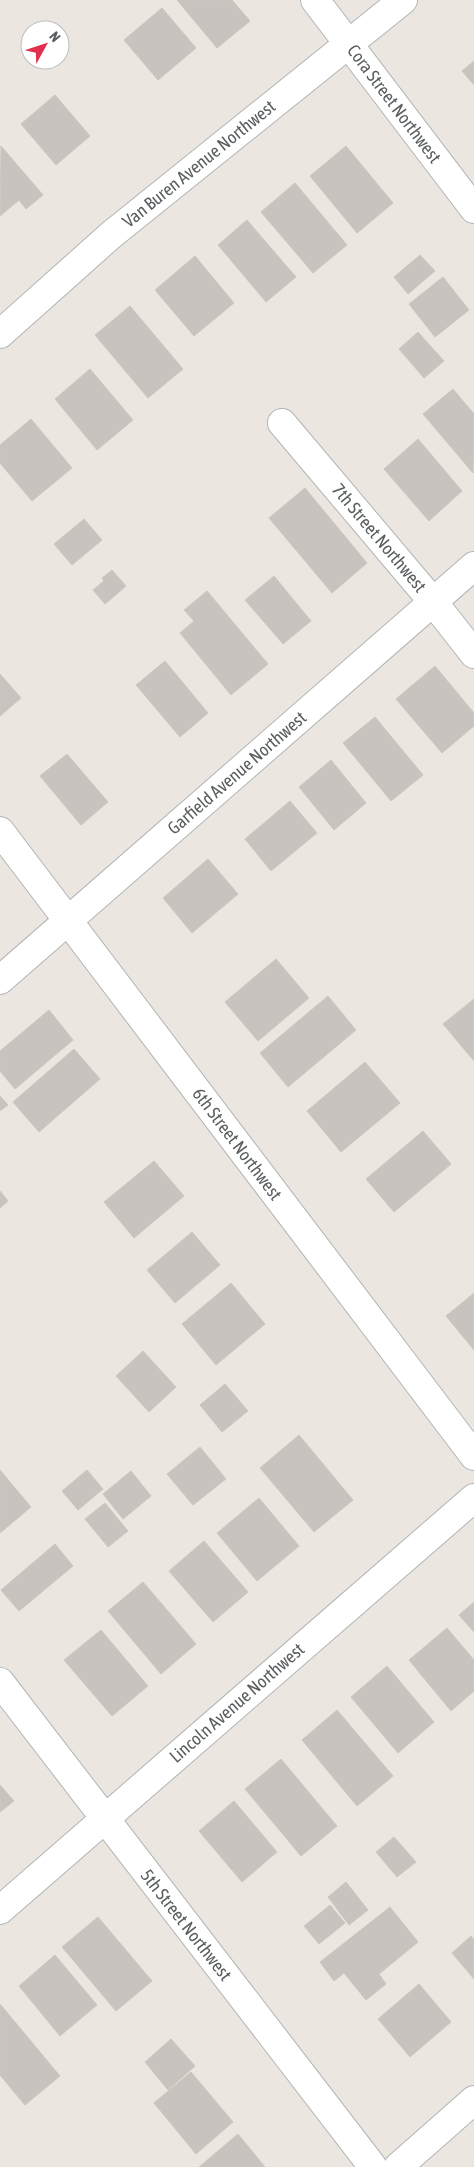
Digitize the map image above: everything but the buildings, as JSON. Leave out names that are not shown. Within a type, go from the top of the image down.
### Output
[{"type":"street","name":"Cora Street Northwest","points":[[315,0],[474,209]]},
{"type":"street","name":"Van Buren Avenue Northwest","points":[[0,334],[111,235],[403,0]]},
{"type":"street","name":"7th Street Northwest","points":[[282,423],[434,603],[474,654]]},
{"type":"street","name":"Garfield Avenue Northwest","points":[[0,980],[434,603],[474,566]]},
{"type":"street","name":"6th Street Northwest","points":[[0,831],[474,1456]]},
{"type":"street","name":"Lincoln Avenue Northwest","points":[[0,1910],[474,1498]]},
{"type":"street","name":"5th Street Northwest","points":[[0,1682],[372,2167]]},
{"type":"street","points":[[398,2167],[474,2100]]}]
